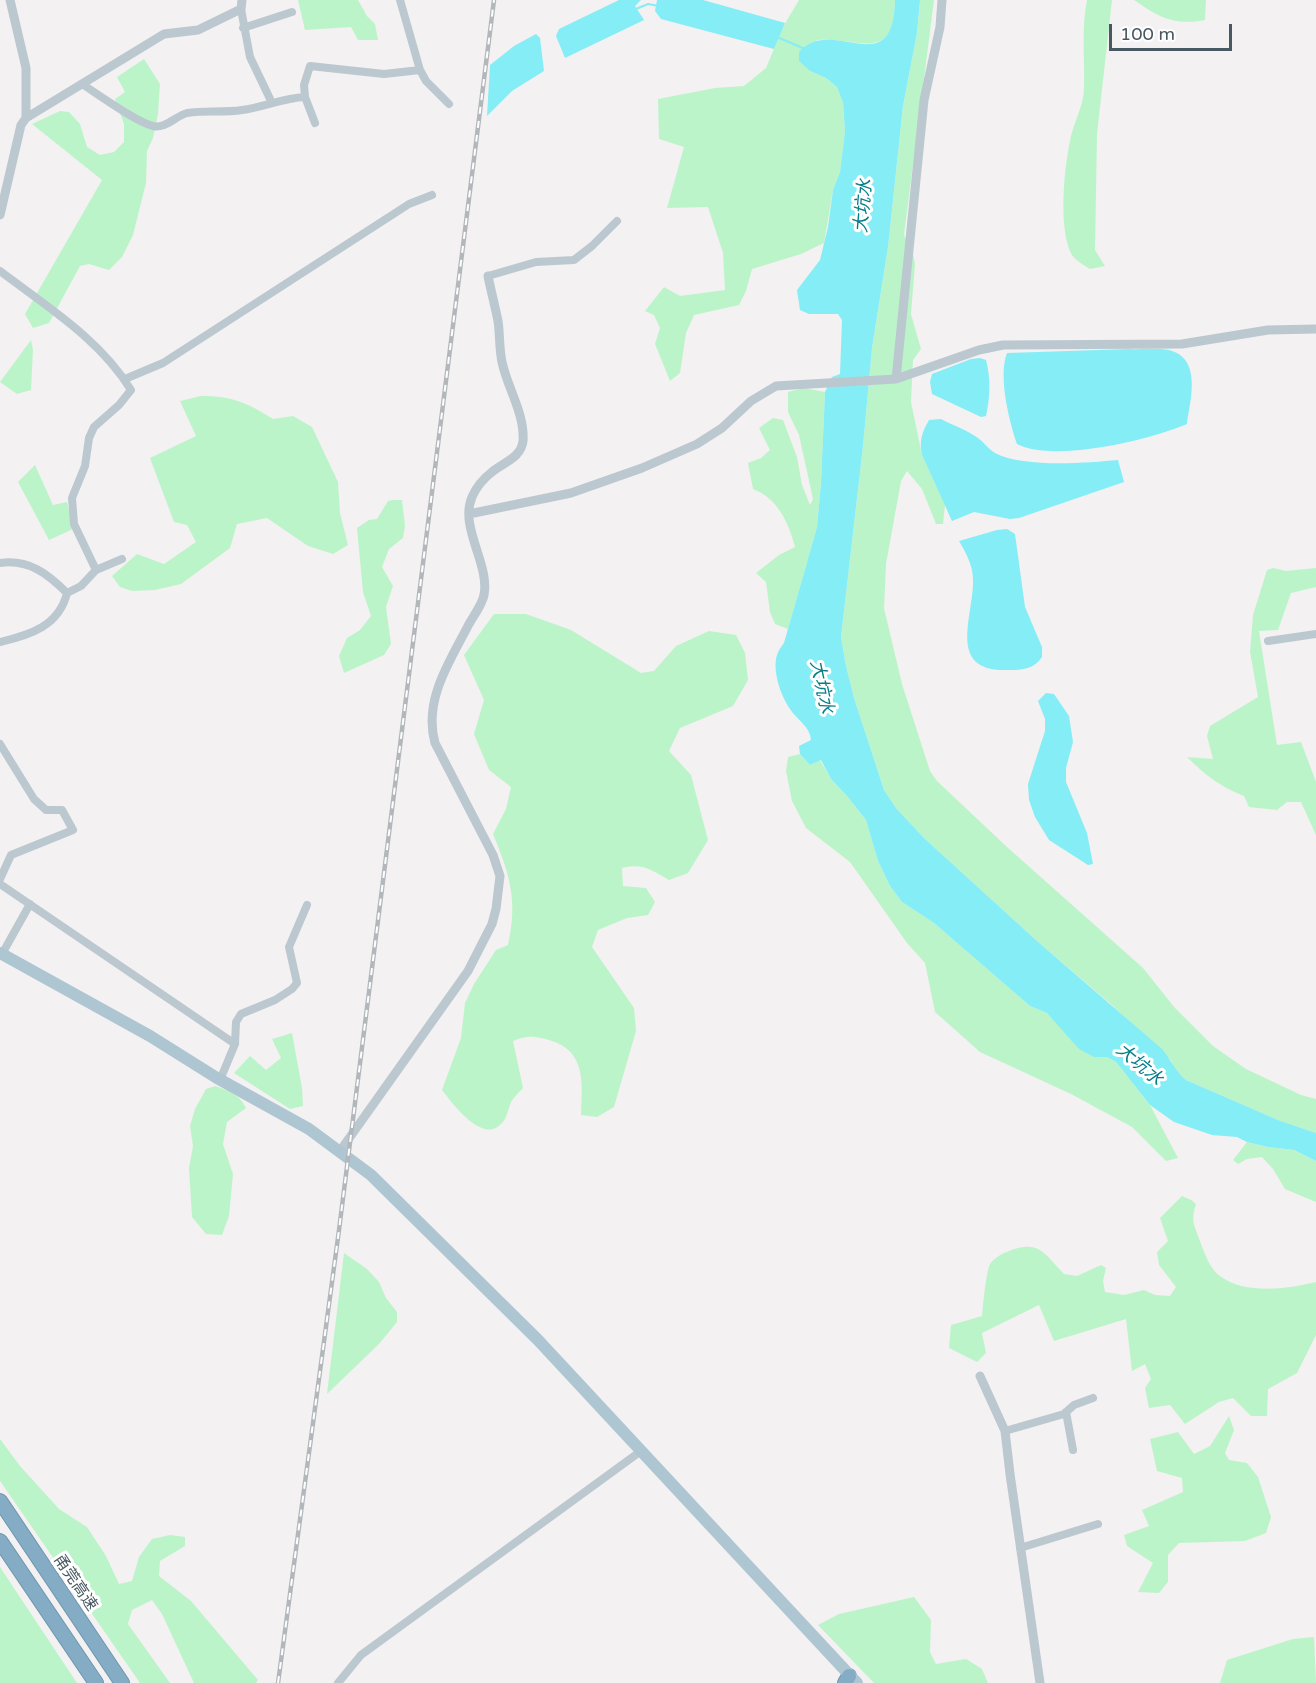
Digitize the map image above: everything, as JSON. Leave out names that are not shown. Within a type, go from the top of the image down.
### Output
[{"type":"highway","name":"甬莞高速","points":[[0,1501],[122,1683]]},
{"type":"highway","points":[[0,1541],[96,1683]]},
{"type":"main road","points":[[1,953],[150,1036],[220,1080],[309,1129],[372,1175],[538,1340],[850,1681]]},
{"type":"street","points":[[10,0],[26,68],[26,118]]},
{"type":"street","points":[[400,0],[420,70],[426,81],[449,104]]},
{"type":"street","points":[[896,380],[924,100],[940,27],[942,0]]},
{"type":"street","points":[[0,215],[21,125],[26,118],[164,34],[198,30],[241,4],[243,28],[250,57],[272,103]]},
{"type":"street","points":[[243,28],[292,12]]},
{"type":"street","points":[[315,123],[304,97],[304,85],[310,66],[384,74],[420,70]]},
{"type":"street","points":[[82,84],[154,127],[188,113],[239,111],[288,98],[304,97]]},
{"type":"street","points":[[124,379],[163,363],[409,204],[432,195]]},
{"type":"street","points":[[340,1150],[468,971],[492,924],[496,909],[500,876],[493,855],[435,743],[431,729],[432,708],[444,672],[483,597],[485,579],[475,546],[469,514],[471,499],[492,472],[515,457],[523,443],[522,429],[502,362],[498,321],[488,276],[536,262],[574,260],[617,221]]},
{"type":"street","points":[[0,271],[74,327],[104,355],[131,390],[119,405],[94,427],[89,438],[85,466],[72,498],[74,524],[96,570]]},
{"type":"street","points":[[469,514],[571,493],[642,468],[697,444],[722,428],[750,401],[777,386],[815,382],[896,380],[979,350],[1003,345],[1182,344],[1268,330],[1316,329]]},
{"type":"street","points":[[0,642],[24,636],[49,624],[59,612],[68,593],[81,586],[96,570],[122,559]]},
{"type":"street","points":[[0,563],[21,562],[36,567],[50,576],[68,593]]},
{"type":"street","points":[[1268,641],[1316,634]]},
{"type":"street","points":[[0,744],[34,799],[46,810],[62,810],[73,830],[11,855],[0,881],[30,904],[235,1044]]},
{"type":"street","points":[[1,953],[30,904]]},
{"type":"street","points":[[220,1080],[235,1044],[236,1022],[241,1014],[275,1000],[297,983],[289,947],[307,905]]},
{"type":"street","points":[[980,1376],[1005,1431],[1040,1683]]},
{"type":"street","points":[[1005,1431],[1066,1412],[1074,1405],[1093,1398]]},
{"type":"street","points":[[1066,1412],[1073,1450]]},
{"type":"street","points":[[338,1683],[361,1655],[641,1451]]},
{"type":"street","points":[[1020,1548],[1098,1524]]},
{"type":"green space","points":[[298,0],[358,0],[367,16],[375,24],[378,40],[358,40],[351,27],[305,30]]},
{"type":"green space","points":[[799,0],[895,0],[893,20],[888,33],[881,40],[860,43],[817,40],[810,71],[826,78],[837,87],[843,103],[845,131],[840,172],[833,190],[824,243],[801,254],[752,269],[746,291],[739,305],[694,315],[686,333],[680,373],[670,381],[655,344],[660,328],[654,315],[645,311],[664,287],[680,296],[725,290],[723,253],[708,207],[667,208],[684,147],[659,139],[658,99],[715,88],[744,86],[766,68],[783,27]]},
{"type":"green space","points":[[920,0],[934,0],[904,235],[915,264],[911,314],[921,349],[913,360],[911,402],[922,455],[945,505],[943,524],[936,524],[922,489],[907,471],[901,481],[886,564],[884,608],[902,684],[930,771],[937,781],[1007,847],[1143,968],[1175,1008],[1213,1046],[1246,1069],[1301,1095],[1316,1099],[1316,1133],[1278,1120],[1186,1080],[1175,1071],[1171,1061],[1112,1005],[1037,941],[924,838],[896,808],[884,790],[854,698],[841,637],[872,348],[888,247],[903,106],[917,33]]},
{"type":"green space","points":[[1087,0],[1112,0],[1097,134],[1095,250],[1105,266],[1090,269],[1072,255],[1065,231],[1063,199],[1071,134],[1084,95],[1084,33]]},
{"type":"green space","points":[[1134,0],[1206,0],[1205,20],[1184,22],[1167,19]]},
{"type":"green space","points":[[144,59],[160,84],[158,114],[153,138],[147,151],[146,183],[133,235],[122,257],[109,270],[89,264],[80,266],[49,323],[33,328],[25,314],[102,180],[32,124],[60,111],[69,112],[80,124],[87,147],[100,155],[114,152],[124,142],[124,124],[115,99],[125,92],[117,77]]},
{"type":"green space","points":[[31,340],[33,350],[31,390],[17,394],[0,382]]},
{"type":"green space","points":[[804,388],[825,392],[821,483],[817,527],[788,629],[775,624],[770,612],[766,582],[756,573],[779,555],[795,547],[786,521],[776,505],[762,493],[753,489],[748,463],[761,458],[770,450],[759,428],[773,418],[783,420],[797,457],[802,485],[810,505],[813,499],[799,435],[788,412],[788,392]]},
{"type":"green space","points":[[201,396],[222,397],[239,402],[273,419],[293,416],[312,427],[338,482],[340,513],[348,545],[333,554],[308,546],[267,518],[237,524],[230,548],[181,584],[155,590],[132,591],[120,587],[112,576],[137,554],[164,564],[196,542],[187,525],[174,522],[150,458],[196,436],[180,401]]},
{"type":"green space","points":[[35,465],[53,505],[67,502],[73,529],[49,540],[18,482]]},
{"type":"green space","points":[[402,500],[405,526],[403,538],[389,549],[382,567],[393,586],[386,607],[391,644],[384,655],[344,673],[339,656],[347,638],[360,630],[371,616],[363,592],[357,528],[369,520],[377,519],[388,501]]},
{"type":"green space","points":[[1273,568],[1286,571],[1316,568],[1316,587],[1291,593],[1278,630],[1259,631],[1277,745],[1301,742],[1316,782],[1316,835],[1301,802],[1287,802],[1277,810],[1249,807],[1244,796],[1214,780],[1187,757],[1213,759],[1207,736],[1210,726],[1258,697],[1250,652],[1253,615],[1267,570]]},
{"type":"green space","points":[[494,614],[526,614],[571,630],[641,673],[654,671],[676,646],[709,631],[736,635],[745,653],[748,680],[733,706],[680,728],[669,751],[691,775],[708,840],[688,873],[669,880],[652,870],[641,867],[622,868],[623,886],[646,888],[655,902],[648,915],[627,918],[598,930],[592,947],[634,1008],[636,1031],[614,1107],[597,1117],[581,1115],[581,1080],[576,1060],[561,1045],[549,1040],[527,1037],[513,1041],[523,1088],[511,1102],[503,1122],[493,1129],[485,1129],[468,1120],[442,1090],[461,1038],[465,1003],[474,984],[496,950],[508,945],[511,929],[511,888],[493,834],[506,809],[511,787],[489,770],[474,734],[484,700],[464,655]]},
{"type":"green space","points":[[800,754],[810,765],[820,760],[831,779],[866,820],[878,861],[890,886],[902,902],[934,923],[1030,1006],[1047,1013],[1094,1057],[1107,1057],[1116,1062],[1150,1105],[1178,1158],[1166,1161],[1132,1127],[1071,1094],[980,1052],[935,1012],[925,963],[907,943],[850,862],[806,828],[792,801],[786,771],[788,757]]},
{"type":"green space","points":[[292,1033],[303,1106],[290,1109],[234,1073],[250,1056],[266,1070],[281,1058],[272,1039]]},
{"type":"green space","points":[[215,1086],[237,1096],[246,1108],[227,1122],[223,1144],[233,1174],[229,1216],[222,1235],[206,1234],[192,1217],[189,1168],[193,1146],[190,1126],[195,1109],[206,1089]]},
{"type":"green space","points":[[1247,1142],[1294,1150],[1316,1161],[1316,1202],[1285,1189],[1273,1169],[1262,1157],[1247,1159],[1238,1164],[1233,1160]]},
{"type":"green space","points":[[1182,1196],[1196,1204],[1193,1215],[1195,1228],[1208,1261],[1220,1276],[1241,1286],[1266,1289],[1316,1282],[1316,1335],[1297,1373],[1268,1389],[1267,1416],[1251,1416],[1233,1398],[1219,1402],[1185,1424],[1170,1405],[1149,1408],[1145,1388],[1151,1379],[1145,1364],[1132,1371],[1126,1319],[1054,1341],[1039,1305],[982,1333],[986,1353],[977,1362],[949,1348],[951,1325],[982,1316],[990,1264],[1001,1254],[1019,1248],[1028,1247],[1041,1251],[1064,1274],[1077,1276],[1101,1265],[1106,1268],[1103,1281],[1105,1292],[1124,1295],[1144,1290],[1155,1295],[1170,1296],[1176,1287],[1159,1265],[1157,1252],[1168,1241],[1160,1218]]},
{"type":"green space","points":[[344,1253],[367,1269],[379,1282],[386,1298],[397,1312],[397,1322],[379,1344],[327,1394]]},
{"type":"green space","points":[[1229,1416],[1234,1430],[1225,1453],[1229,1460],[1247,1463],[1258,1477],[1271,1517],[1266,1533],[1245,1541],[1179,1543],[1168,1555],[1168,1582],[1159,1593],[1138,1592],[1153,1563],[1127,1546],[1124,1535],[1149,1526],[1142,1510],[1183,1492],[1182,1478],[1157,1471],[1150,1439],[1178,1432],[1194,1454],[1210,1446]]},
{"type":"green space","points":[[0,1439],[20,1466],[59,1509],[87,1527],[106,1556],[119,1584],[132,1581],[139,1557],[152,1539],[170,1535],[185,1537],[185,1546],[160,1561],[159,1576],[191,1601],[258,1680],[256,1683],[194,1683],[162,1614],[152,1600],[132,1610],[128,1624],[170,1683],[140,1683],[0,1481]]},
{"type":"green space","points":[[0,1567],[77,1683],[0,1683]]},
{"type":"green space","points":[[914,1597],[931,1620],[930,1652],[936,1664],[966,1659],[982,1669],[988,1683],[874,1683],[818,1625],[839,1614]]},
{"type":"green space","points":[[1314,1637],[1316,1683],[1220,1683],[1227,1660],[1293,1639]]},
{"type":"water","points":[[619,0],[641,0],[635,6],[644,20],[565,58],[556,36],[559,29]]},
{"type":"water","points":[[657,0],[703,0],[785,23],[774,49],[661,19],[655,11]]},
{"type":"water","name":"大坑水","points":[[895,0],[920,0],[917,33],[903,106],[888,247],[872,348],[841,637],[854,698],[884,790],[896,808],[924,838],[1037,941],[1162,1049],[1182,1077],[1278,1120],[1316,1133],[1316,1161],[1294,1150],[1268,1147],[1237,1137],[1212,1135],[1174,1122],[1150,1105],[1116,1062],[1107,1057],[1094,1057],[1079,1049],[1047,1013],[1030,1006],[934,923],[902,902],[890,886],[878,861],[866,820],[831,779],[821,760],[810,765],[800,754],[799,746],[811,740],[810,735],[783,697],[778,683],[776,661],[778,652],[784,643],[817,527],[825,392],[832,377],[840,374],[842,320],[838,314],[809,314],[800,310],[797,290],[820,260],[828,227],[833,190],[840,172],[845,131],[843,103],[837,87],[826,78],[810,71],[799,61],[799,52],[813,42],[828,40],[873,44],[884,39],[892,25]]},
{"type":"water","points":[[536,34],[540,38],[544,71],[512,91],[487,116],[490,65],[514,46]]},
{"type":"water","points":[[1167,350],[1181,356],[1191,373],[1192,383],[1187,424],[1150,437],[1077,450],[1033,449],[1017,444],[1004,386],[1007,353]]},
{"type":"water","points":[[971,359],[986,360],[989,374],[986,416],[981,417],[932,394],[930,382],[932,374]]},
{"type":"water","points":[[941,419],[974,435],[995,453],[1007,458],[1038,463],[1118,460],[1124,482],[1019,518],[1010,519],[974,512],[952,521],[921,450],[922,437],[929,420]]},
{"type":"water","points":[[1007,529],[1015,534],[1025,607],[1042,647],[1042,657],[1039,661],[1028,668],[1019,670],[989,668],[977,662],[970,652],[967,640],[973,575],[969,559],[959,541]]},
{"type":"water","points":[[1046,693],[1054,694],[1069,716],[1073,742],[1066,768],[1066,782],[1087,833],[1093,864],[1088,865],[1049,840],[1035,817],[1029,800],[1028,784],[1045,731],[1045,719],[1038,701]]},
{"type":"waterway","points":[[636,9],[648,4],[659,6]]},
{"type":"waterway","points":[[777,37],[805,49]]},
{"type":"railway","points":[[278,1683],[339,1230],[494,0]]}]
